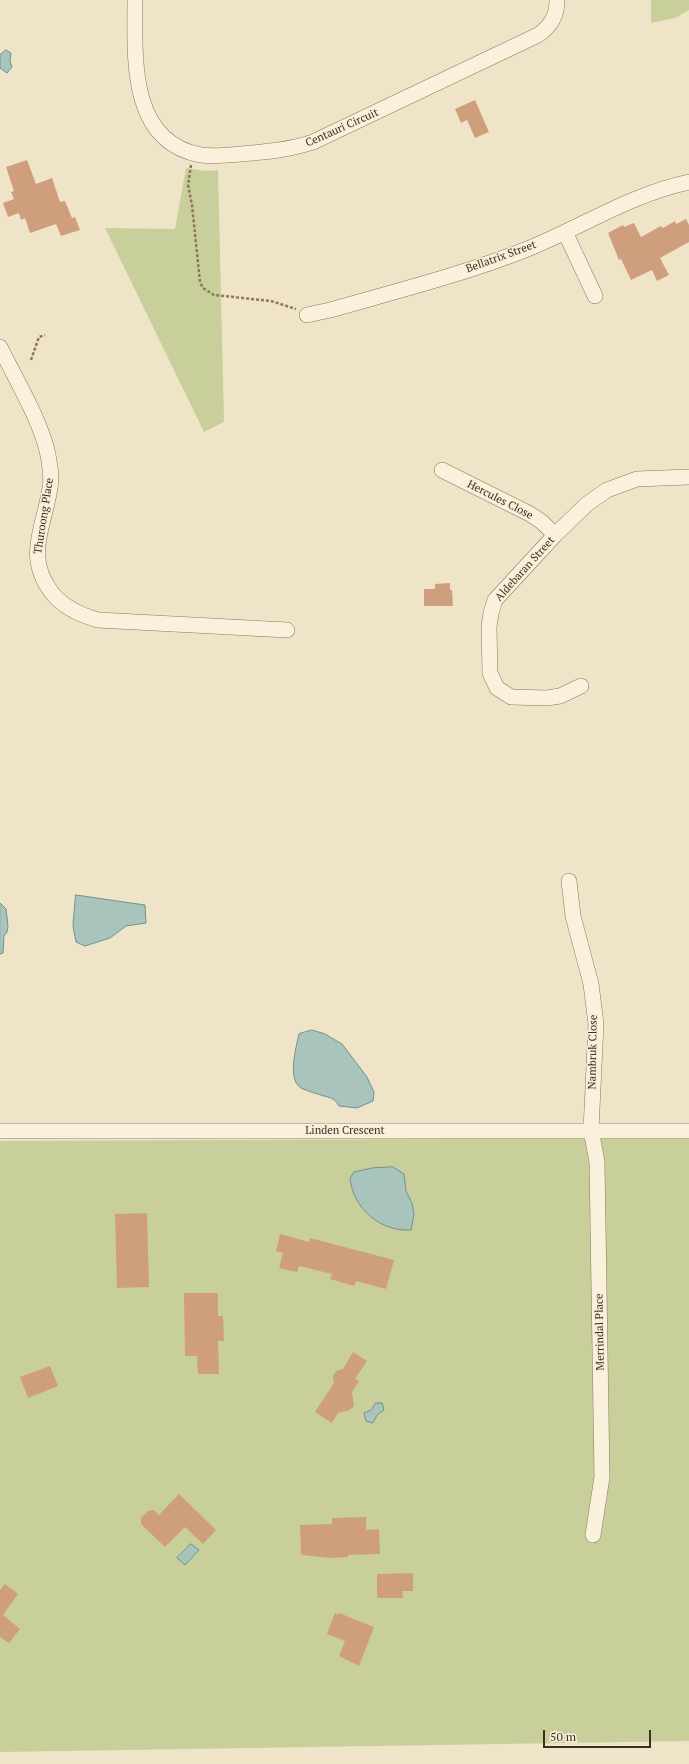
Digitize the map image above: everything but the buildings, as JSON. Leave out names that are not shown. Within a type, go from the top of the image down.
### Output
[{"type":"street","name":"Centauri Circuit","points":[[134,0],[136,69],[143,102],[151,121],[162,136],[175,146],[194,153],[216,156],[277,151],[313,142],[538,35],[548,27],[554,18],[557,0]]},
{"type":"street","name":"Bellatrix Street","points":[[306,315],[330,310],[483,265],[532,247],[642,196],[689,182]]},
{"type":"street","points":[[565,232],[595,296]]},
{"type":"street","name":"Thuroong Place","points":[[0,347],[37,422],[48,453],[50,484],[36,556],[40,573],[55,597],[79,614],[98,620],[287,630]]},
{"type":"street","name":"Hercules Close","points":[[442,470],[530,514],[542,522],[555,535]]},
{"type":"street","name":"Aldebaran Street","points":[[581,686],[560,696],[516,698],[506,695],[497,688],[490,673],[490,620],[495,600],[555,535],[587,504],[607,490],[618,485],[646,478],[689,477]]},
{"type":"street","name":"Nambruk Close","points":[[569,881],[573,916],[591,984],[596,1024],[592,1130]]},
{"type":"street","name":"Merrindal Place","points":[[592,1130],[597,1162],[602,1477],[593,1535]]},
{"type":"street","name":"Linden Crescent","points":[[0,1131],[689,1131]]},
{"type":"path","points":[[194,153],[188,185],[192,205],[200,282],[203,288],[214,295],[271,301],[290,306],[306,315]]},
{"type":"path","points":[[31,360],[39,337],[45,335]]},
{"type":"green space","points":[[651,0],[689,0],[689,10],[675,18],[651,23]]},
{"type":"green space","points":[[186,168],[205,171],[218,170],[224,422],[204,432],[105,228],[175,229]]},
{"type":"green space","points":[[689,1138],[689,1741],[0,1752],[0,1141]]},
{"type":"water","points":[[6,50],[11,53],[10,61],[12,67],[7,73],[0,68],[0,55]]},
{"type":"water","points":[[76,895],[145,905],[146,923],[126,926],[110,938],[85,946],[76,942],[73,926]]},
{"type":"water","points":[[0,903],[6,909],[8,926],[7,932],[4,936],[3,953],[0,954]]},
{"type":"water","points":[[312,1030],[325,1034],[342,1044],[367,1077],[374,1092],[373,1101],[357,1108],[339,1106],[335,1100],[303,1089],[298,1085],[293,1072],[294,1056],[299,1034]]},
{"type":"water","points":[[393,1167],[404,1174],[406,1191],[412,1203],[414,1214],[411,1230],[400,1230],[379,1223],[363,1209],[352,1189],[350,1178],[354,1172],[372,1168]]},
{"type":"water","points":[[376,1403],[382,1403],[384,1410],[377,1415],[373,1423],[366,1421],[364,1413],[371,1410]]},
{"type":"water","points":[[191,1544],[199,1550],[185,1565],[177,1558]]}]
